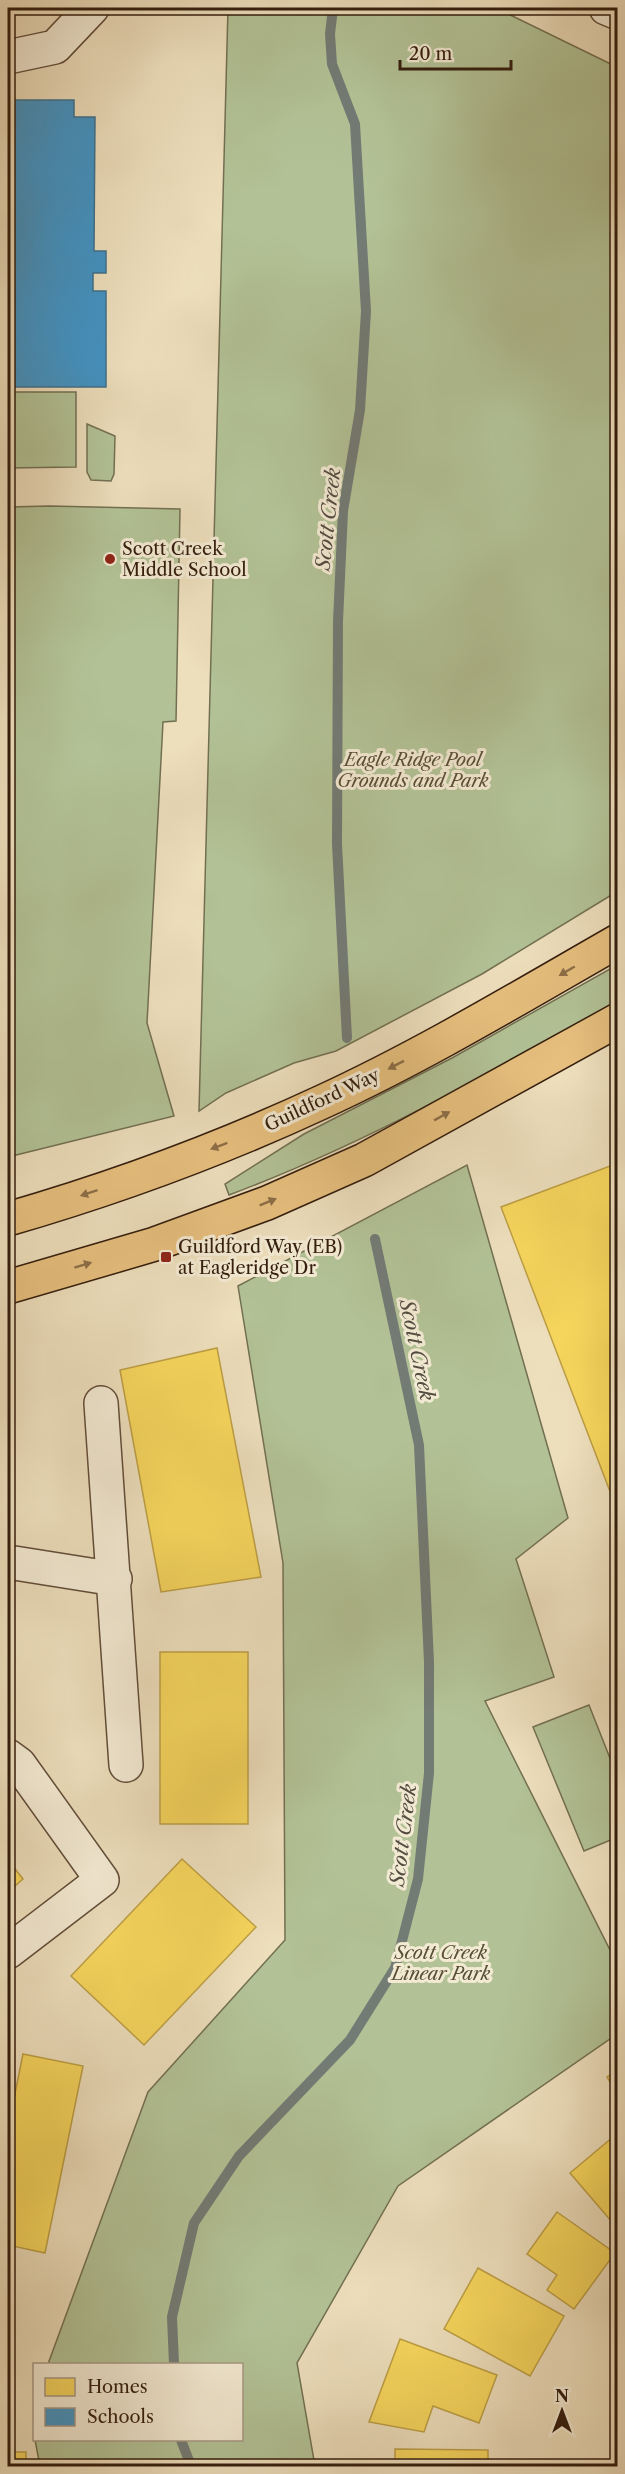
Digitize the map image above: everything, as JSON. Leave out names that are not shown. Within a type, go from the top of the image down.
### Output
[{"type":"main road","name":"Guildford Way","points":[[8,1219],[145,1174],[240,1138],[323,1102],[445,1040],[618,942]]},
{"type":"main road","points":[[8,1287],[155,1244],[267,1203],[364,1160],[618,1020]]},
{"type":"street","points":[[8,57],[55,48],[92,8]]},
{"type":"street","points":[[606,8],[618,13]]},
{"type":"street","points":[[101,1402],[115,1579],[126,1765]]},
{"type":"street","points":[[8,1562],[115,1579]]},
{"type":"street","points":[[8,1756],[19,1764],[102,1880],[8,1952]]},
{"type":"green space","name":"Eagle Ridge Pool Grounds and Park","points":[[228,8],[496,8],[617,67],[618,891],[482,974],[336,1051],[294,1063],[226,1093],[199,1111]]},
{"type":"green space","points":[[8,392],[76,392],[76,467],[8,468]]},
{"type":"green space","points":[[87,424],[115,436],[114,474],[111,481],[91,480],[87,472]]},
{"type":"green space","points":[[8,507],[180,509],[176,721],[163,722],[147,1023],[174,1116],[8,1157]]},
{"type":"green space","points":[[617,965],[617,1001],[427,1106],[329,1153],[229,1195],[225,1184],[304,1134],[452,1058]]},
{"type":"green space","name":"Scott Creek Linear Park","points":[[467,1165],[568,1518],[516,1559],[554,1677],[485,1701],[617,1964],[617,2034],[398,2186],[297,2363],[315,2466],[40,2466],[35,2441],[243,2441],[243,2363],[48,2363],[148,2092],[285,1940],[283,1563],[238,1286]]},
{"type":"green space","points":[[589,1705],[617,1776],[618,1837],[584,1851],[533,1727]]},
{"type":"building: Homes","points":[[618,1163],[618,1492],[611,1494],[501,1207]]},
{"type":"building: Homes","points":[[217,1348],[261,1577],[161,1592],[120,1370]]},
{"type":"building: Homes","points":[[160,1652],[248,1652],[248,1824],[160,1824]]},
{"type":"building: Homes","points":[[182,1859],[256,1927],[144,2045],[71,1976]]},
{"type":"building: Homes","points":[[8,1860],[23,1879],[8,1892]]},
{"type":"building: Homes","points":[[23,2054],[83,2066],[45,2253],[8,2245],[8,2128]]},
{"type":"building: Homes","points":[[618,2070],[618,2095],[607,2077]]},
{"type":"building: Homes","points":[[613,2137],[618,2142],[618,2229],[570,2173]]},
{"type":"building: Homes","points":[[557,2212],[615,2253],[574,2309],[547,2290],[557,2275],[527,2254]]},
{"type":"building: Homes","points":[[478,2268],[564,2316],[530,2376],[444,2329]]},
{"type":"building: Homes","points":[[400,2339],[497,2375],[479,2423],[433,2406],[424,2432],[369,2422]]},
{"type":"building: Homes","points":[[395,2449],[488,2450],[488,2466],[395,2466]]},
{"type":"building: Homes","points":[[8,2452],[26,2452],[26,2466],[8,2466]]},
{"type":"building: Schools","points":[[8,100],[74,100],[74,117],[95,117],[94,251],[106,251],[106,273],[93,273],[93,291],[106,291],[106,387],[8,387]]},
{"type":"waterway","name":"Scott Creek","points":[[333,8],[330,34],[332,64],[355,124],[366,311],[360,410],[343,511],[338,621],[337,844],[347,1038]]},
{"type":"waterway","name":"Scott Creek","points":[[174,2363],[172,2317],[194,2223],[239,2156],[350,2040],[395,1968],[418,1879],[429,1773],[429,1662],[419,1445],[375,1239]]},
{"type":"waterway","name":"Scott Creek","points":[[181,2441],[191,2466]]},
{"type":"place","name":"Scott Creek Middle School","points":[[110,559]]},
{"type":"place","name":"Guildford Way (EB) at Eagleridge Dr","points":[[166,1257]]}]
